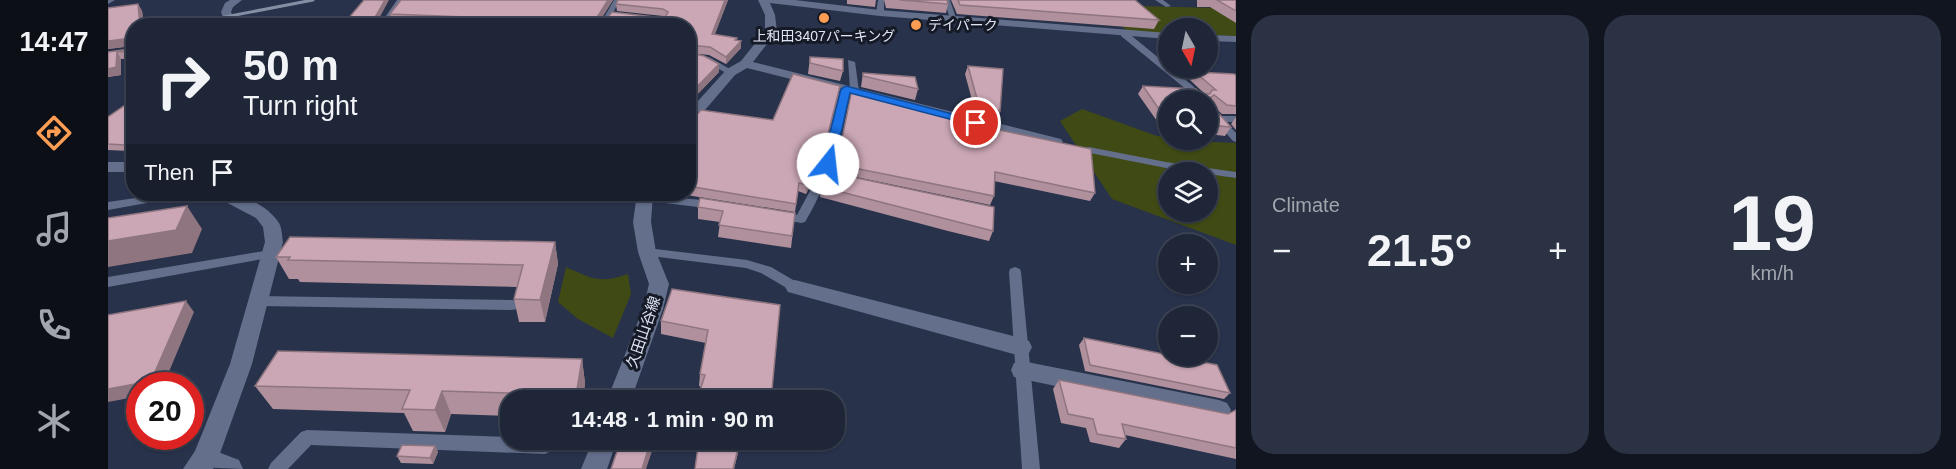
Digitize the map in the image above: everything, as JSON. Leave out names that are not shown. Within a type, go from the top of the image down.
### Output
[{"type":"street","points":[[229,18],[226,12],[229,5],[237,0]]},
{"type":"street","points":[[696,112],[731,72],[745,64],[766,40],[771,31],[770,15],[763,0]]},
{"type":"street","points":[[769,0],[880,13],[1158,36]]},
{"type":"street","points":[[1218,38],[1236,39]]},
{"type":"street","points":[[745,64],[1078,148]]},
{"type":"street","points":[[108,167],[126,167]]},
{"type":"street","points":[[230,469],[201,464],[241,364],[274,242],[272,225],[262,214],[237,201]]},
{"type":"street","name":"久田山谷線","points":[[623,390],[653,309],[658,284],[647,252],[642,222],[644,201]]},
{"type":"street","points":[[795,287],[1020,347]]},
{"type":"street","points":[[1022,370],[1219,410]]},
{"type":"street","points":[[594,469],[601,450]]},
{"type":"lane","points":[[387,18],[400,0]]},
{"type":"lane","points":[[606,18],[616,0]]},
{"type":"lane","points":[[880,13],[881,0]]},
{"type":"lane","points":[[947,0],[954,19]]},
{"type":"lane","points":[[1158,0],[1168,6]]},
{"type":"lane","points":[[607,15],[640,18]]},
{"type":"lane","points":[[1124,34],[1190,90]]},
{"type":"lane","points":[[696,57],[706,59],[731,72]]},
{"type":"lane","points":[[766,213],[801,219],[829,177],[832,152],[850,90],[851,62]]},
{"type":"lane","points":[[1218,119],[1236,119]]},
{"type":"lane","points":[[1218,119],[1236,138]]},
{"type":"lane","points":[[1078,148],[1166,165],[1236,175]]},
{"type":"lane","points":[[108,206],[138,201]]},
{"type":"lane","points":[[682,201],[720,206]]},
{"type":"lane","points":[[647,252],[747,264],[766,270],[795,287]]},
{"type":"lane","points":[[108,282],[270,254]]},
{"type":"lane","points":[[1015,272],[1031,469]]},
{"type":"lane","points":[[259,301],[512,305]]},
{"type":"lane","points":[[277,469],[307,437],[500,444]]},
{"type":"green space","points":[[1101,5],[1215,8],[1236,21],[1236,36],[1218,35],[1218,18],[1158,18],[1158,34],[1128,32]]},
{"type":"green space","points":[[1082,109],[1158,136],[1158,150],[1218,150],[1218,142],[1236,143],[1236,245],[1218,238],[1218,234],[1206,234],[1174,222],[1218,222],[1218,162],[1158,162],[1158,216],[1112,199],[1060,121]]},
{"type":"green space","points":[[566,267],[596,279],[610,279],[628,274],[631,294],[613,338],[578,319],[558,302]]},
{"type":"building","points":[[364,0],[385,0],[375,18],[349,18]]},
{"type":"building","points":[[401,0],[608,0],[597,18],[490,18],[390,14]]},
{"type":"building","points":[[618,0],[725,0],[712,34],[737,38],[735,40],[741,41],[726,57],[710,47],[696,46],[696,18],[665,18],[668,12],[663,9],[616,4]]},
{"type":"building","points":[[900,0],[947,0],[948,4]]},
{"type":"building","points":[[958,0],[1135,0],[1158,20],[960,5]]},
{"type":"building","points":[[1217,0],[1236,0],[1236,11]]},
{"type":"building","points":[[138,4],[139,18],[126,18],[126,39],[108,41],[108,8]]},
{"type":"building","points":[[612,12],[654,18],[607,18]]},
{"type":"building","points":[[126,50],[126,51],[117,52],[116,67],[108,69],[108,52]]},
{"type":"building","points":[[696,54],[719,64],[696,88]]},
{"type":"building","points":[[810,57],[843,59],[843,71],[810,63]]},
{"type":"building","points":[[968,66],[1003,69],[1000,111],[979,106]]},
{"type":"building","points":[[863,73],[915,77],[918,89],[863,76]]},
{"type":"building","points":[[1218,73],[1236,75],[1236,106],[1227,105],[1218,98],[1218,90],[1202,78],[1218,78]]},
{"type":"building","points":[[793,74],[840,86],[818,167],[807,185],[799,183],[796,204],[696,187],[696,116],[701,110],[773,120]]},
{"type":"building","points":[[1143,86],[1196,89],[1158,90],[1158,108]]},
{"type":"building","points":[[852,89],[919,106],[919,111],[966,118],[999,126],[999,130],[1091,149],[1095,193],[995,172],[994,196],[834,164],[841,144]]},
{"type":"building","points":[[126,105],[125,145],[108,144],[108,117]]},
{"type":"building","points":[[1218,113],[1231,127],[1218,126]]},
{"type":"building","points":[[829,172],[994,207],[993,231],[822,187]]},
{"type":"building","points":[[700,198],[795,213],[792,236],[719,225],[723,211],[698,207]]},
{"type":"building","points":[[187,206],[176,230],[108,241],[108,218]]},
{"type":"building","points":[[290,237],[555,242],[540,300],[514,299],[523,265],[288,260],[290,257],[276,257]]},
{"type":"building","points":[[672,289],[780,305],[772,390],[700,390],[705,375],[700,374],[708,330],[661,321]]},
{"type":"building","points":[[186,301],[155,372],[126,372],[126,386],[108,389],[108,315]]},
{"type":"building","points":[[1084,338],[1158,353],[1158,366],[1217,366],[1230,393],[1090,365]]},
{"type":"building","points":[[278,351],[582,359],[577,390],[500,390],[500,393],[442,391],[435,410],[402,409],[410,390],[255,386]]},
{"type":"building","points":[[1059,380],[1228,414],[1236,410],[1236,448],[1122,424],[1126,439],[1097,434],[1093,419],[1068,414]]},
{"type":"building","points":[[402,445],[435,446],[430,458],[397,456]]},
{"type":"building","points":[[618,450],[648,450],[642,469],[611,469]]},
{"type":"building","points":[[698,450],[738,450],[733,469],[695,469]]},
{"type":"railway","points":[[220,18],[313,0]]},
{"type":"place","name":"上和田3407パーキング","points":[[824,18]]},
{"type":"place","name":"デイパーク","points":[[916,25]]},
{"type":"route","points":[[828,164],[846,89],[976,123]]}]
